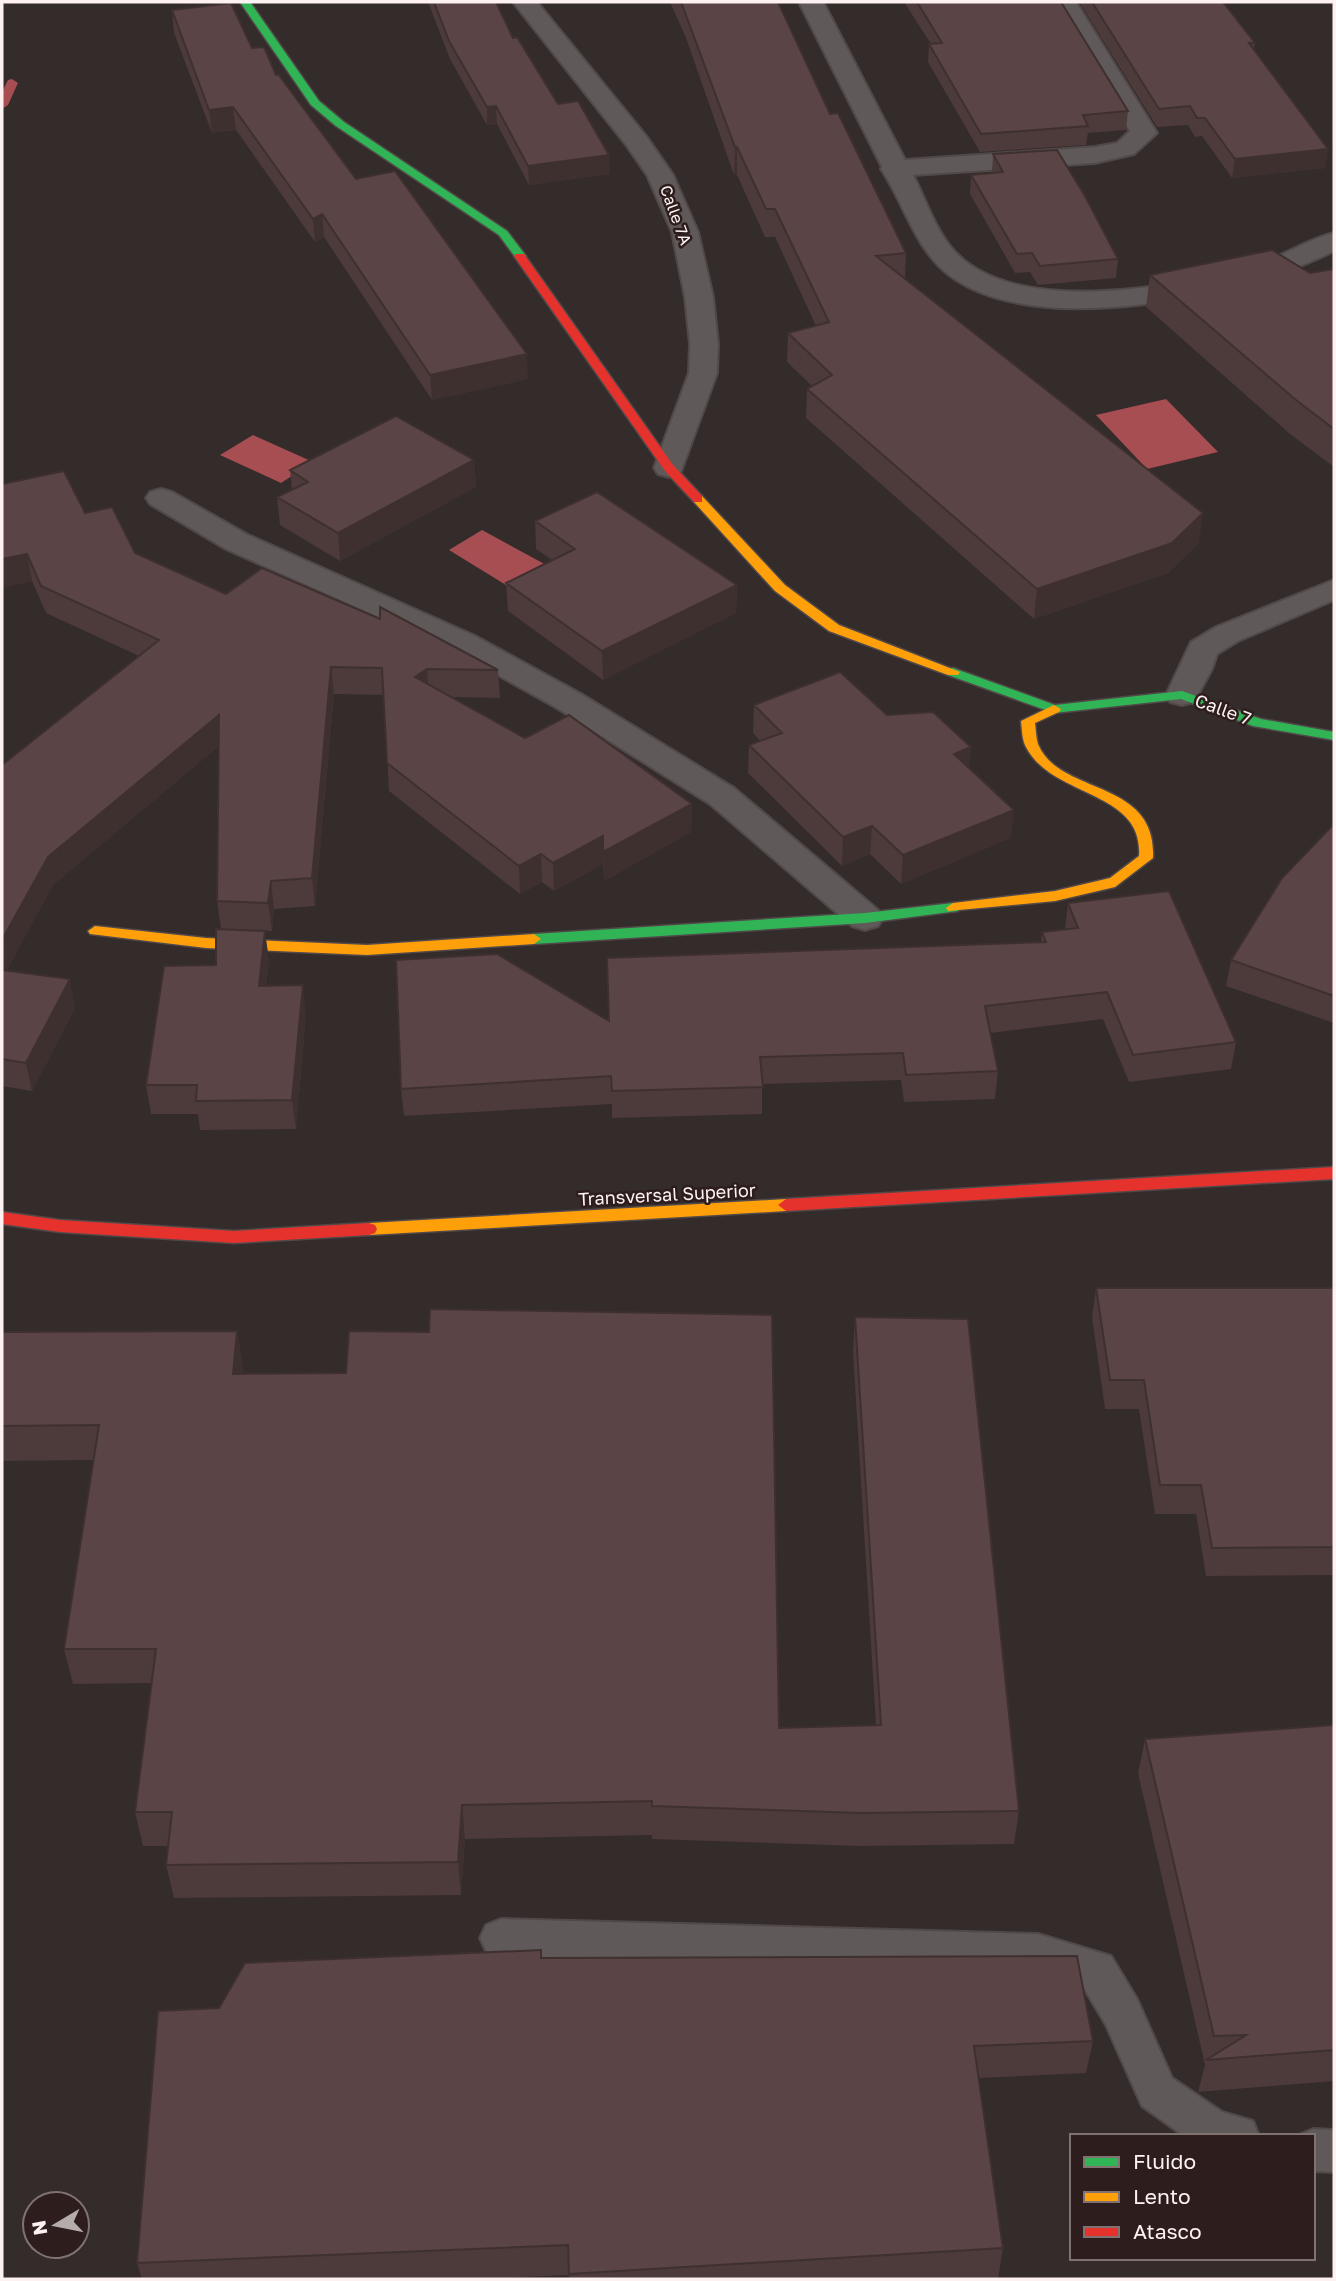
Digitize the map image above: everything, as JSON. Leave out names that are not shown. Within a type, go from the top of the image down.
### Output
[{"type":"street","points":[[245,2],[316,103],[340,124],[462,203],[503,233],[669,468],[780,588],[834,628],[1054,709]]},
{"type":"street","name":"Calle 7A","points":[[525,2],[638,141],[660,175],[685,232],[699,297],[704,344],[703,373],[669,468]]},
{"type":"street","points":[[811,2],[894,169],[938,250],[962,273],[1014,293],[1070,300],[1143,296],[1220,282],[1273,268],[1334,241]]},
{"type":"street","points":[[894,169],[1095,155],[1125,149],[1144,133],[1064,2]]},
{"type":"street","points":[[161,498],[237,542],[464,643],[569,701],[722,796],[865,918]]},
{"type":"street","name":"Calle 7","points":[[1334,589],[1227,634],[1202,649],[1196,669],[1182,695],[1258,723],[1334,736]]},
{"type":"street","points":[[95,931],[206,943],[367,950],[865,918],[1055,896],[1115,882],[1146,858],[1146,834],[1129,809],[1084,789],[1049,768],[1032,747],[1028,721],[1054,709],[1182,695]]},
{"type":"street","name":"Transversal Superior","points":[[2,1218],[60,1226],[234,1237],[1334,1173]]},
{"type":"lane","points":[[501,1938],[1038,1953],[1096,1969],[1122,2013],[1157,2092],[1212,2130],[1229,2134]]},
{"type":"lane","points":[[1315,2150],[1334,2151]]},
{"type":"shaded area","points":[[1166,399],[1218,452],[1147,469],[1096,415]]},
{"type":"shaded area","points":[[253,435],[313,462],[281,483],[220,455]]},
{"type":"shaded area","points":[[482,530],[550,567],[514,590],[449,550]]},
{"type":"building","points":[[434,2],[496,2],[513,38],[517,37],[558,104],[578,101],[609,155],[528,166],[496,106],[487,107],[449,41]]},
{"type":"building","points":[[681,2],[778,2],[830,114],[838,113],[906,253],[876,256],[1203,513],[1172,543],[1037,589],[807,389],[832,375],[788,333],[829,322],[775,209],[766,209],[735,147]]},
{"type":"building","points":[[917,2],[1061,2],[1128,111],[1083,115],[1088,126],[981,134],[929,44],[942,43]]},
{"type":"building","points":[[1092,2],[1223,2],[1255,43],[1249,43],[1328,149],[1235,159],[1205,118],[1197,118],[1190,106],[1159,109]]},
{"type":"building","points":[[231,3],[252,48],[264,47],[276,75],[278,74],[356,179],[395,171],[527,354],[430,375],[322,214],[313,219],[233,107],[209,110],[172,10]]},
{"type":"building","points":[[1057,150],[1118,259],[1040,266],[1032,253],[1017,254],[971,175],[1003,172],[993,154]]},
{"type":"building","points":[[1272,250],[1310,273],[1334,269],[1334,429],[1296,400],[1150,275]]},
{"type":"building","points":[[396,416],[474,460],[338,533],[277,497],[308,482],[290,470]]},
{"type":"building","points":[[64,471],[85,513],[112,507],[135,553],[226,594],[262,568],[380,619],[380,607],[498,670],[427,669],[415,677],[525,738],[569,715],[692,804],[603,852],[603,836],[553,863],[541,854],[519,866],[387,763],[382,668],[331,667],[312,878],[271,881],[268,903],[217,901],[219,715],[48,857],[2,940],[2,765],[159,640],[41,586],[27,554],[2,559],[2,484]]},
{"type":"building","points":[[597,492],[737,585],[602,651],[506,583],[575,549],[535,521]]},
{"type":"building","points":[[840,672],[887,715],[933,712],[971,747],[954,754],[1014,810],[903,855],[872,826],[843,837],[749,745],[782,733],[754,705]]},
{"type":"building","points":[[1334,824],[1334,996],[1231,960],[1282,878]]},
{"type":"building","points":[[1169,891],[1236,1042],[1133,1055],[1107,992],[985,1006],[998,1071],[906,1075],[903,1053],[760,1057],[763,1087],[612,1091],[611,1076],[401,1089],[396,960],[497,954],[609,1021],[607,958],[1046,942],[1042,932],[1078,928],[1068,903]]},
{"type":"building","points":[[216,929],[265,931],[259,986],[303,985],[292,1100],[196,1101],[197,1085],[146,1085],[164,966],[216,965]]},
{"type":"building","points":[[2,970],[70,979],[26,1063],[2,1059]]},
{"type":"building","points":[[1096,1288],[1334,1288],[1334,1547],[1212,1548],[1201,1485],[1160,1485],[1144,1380],[1110,1380]]},
{"type":"building","points":[[430,1309],[772,1315],[779,1728],[881,1725],[855,1317],[968,1319],[1019,1811],[862,1813],[652,1806],[652,1801],[462,1805],[458,1862],[166,1865],[172,1812],[135,1812],[156,1649],[64,1649],[99,1425],[2,1426],[2,1332],[237,1331],[233,1374],[346,1373],[349,1331],[429,1332]]},
{"type":"building","points":[[1334,1725],[1334,2050],[1206,2060],[1246,2035],[1214,2036],[1145,1739]]},
{"type":"building","points":[[541,1950],[541,1958],[1077,1956],[1093,2041],[974,2046],[1003,2248],[569,2274],[568,2245],[137,2263],[158,2011],[219,2008],[245,1963]]},
{"type":"waterway","points":[[2,105],[12,83]]},
{"type":"traffic: fast","points":[[245,2],[315,103],[340,124],[503,233],[520,256]]},
{"type":"traffic: fast","points":[[953,672],[1054,709],[1182,695],[1258,723],[1334,736]]},
{"type":"traffic: fast","points":[[534,939],[865,918],[953,908]]},
{"type":"traffic: slow","points":[[698,499],[780,588],[834,628],[953,672]]},
{"type":"traffic: slow","points":[[953,908],[1055,896],[1115,882],[1146,858],[1146,836],[1139,821],[1127,809],[1059,773],[1044,762],[1033,748],[1028,721],[1054,709]]},
{"type":"traffic: slow","points":[[95,931],[206,943],[367,950],[534,939]]},
{"type":"traffic: slow","points":[[369,1229],[786,1205]]},
{"type":"traffic: jam","points":[[520,256],[669,468],[698,499]]},
{"type":"traffic: jam","points":[[786,1205],[1334,1173]]},
{"type":"traffic: jam","points":[[2,1218],[60,1226],[234,1237],[369,1229]]}]
